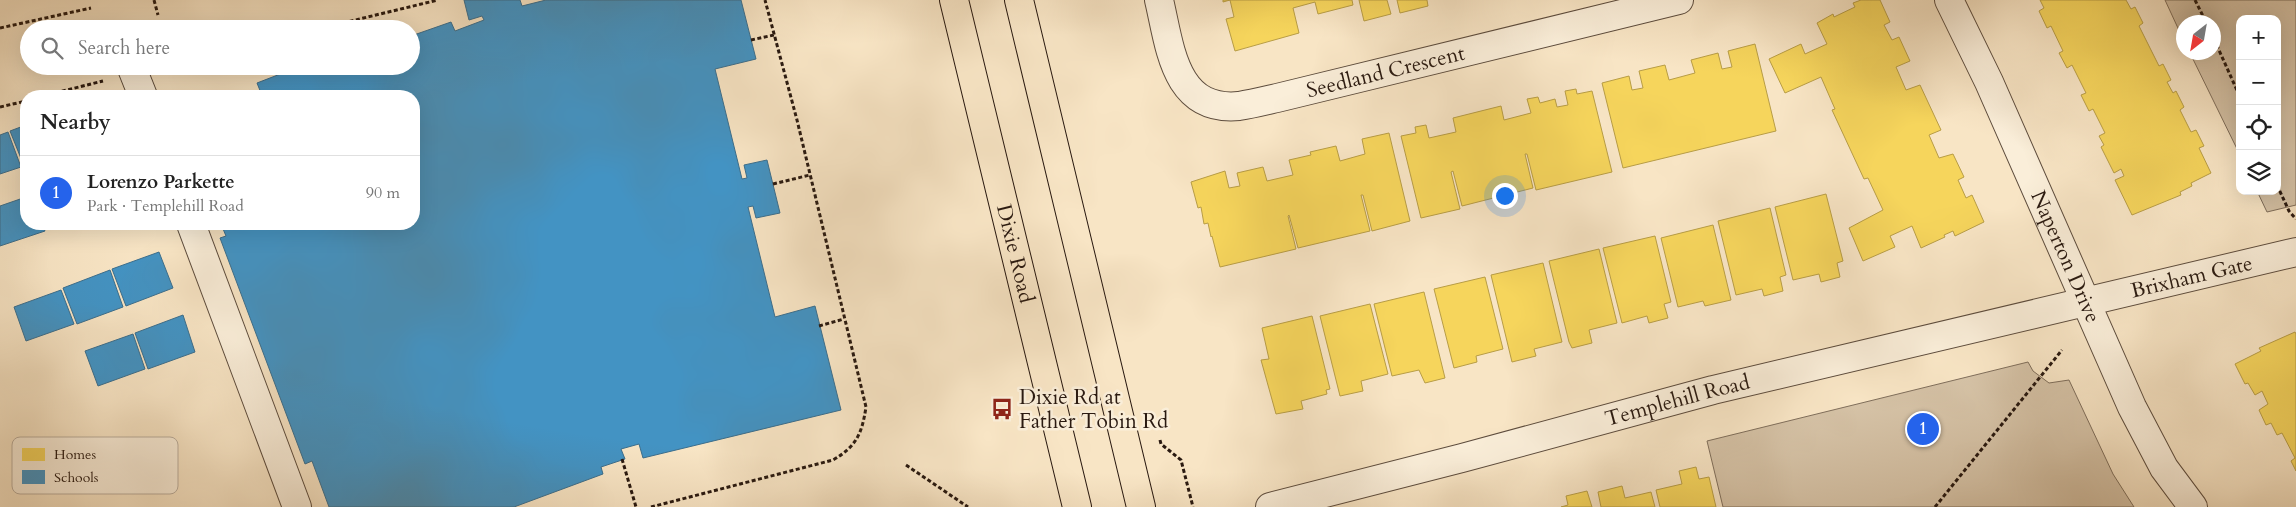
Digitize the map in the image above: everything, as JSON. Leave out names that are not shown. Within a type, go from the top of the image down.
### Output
[{"type":"main road","name":"Dixie Road","points":[[954,0],[1077,507]]},
{"type":"main road","points":[[1019,0],[1141,507]]},
{"type":"street","name":"Seedland Crescent","points":[[1158,0],[1180,78],[1201,99],[1212,104],[1232,106],[1277,98],[1679,0]]},
{"type":"street","name":"Naperton Drive","points":[[1949,0],[1989,82],[2088,302],[2132,407],[2164,468],[2193,507]]},
{"type":"street","points":[[135,75],[141,90]]},
{"type":"street","points":[[193,230],[297,507]]},
{"type":"street","name":"Brixham Gate","points":[[2088,302],[2296,252]]},
{"type":"street","name":"Templehill Road","points":[[1270,507],[1462,458],[1713,390],[2088,302]]},
{"type":"path","points":[[154,0],[158,15]]},
{"type":"path","points":[[355,20],[438,0]]},
{"type":"path","points":[[651,507],[833,460],[846,452],[858,437],[866,407],[810,175],[764,0]]},
{"type":"path","points":[[2195,0],[2202,15]]},
{"type":"path","points":[[36,20],[91,8]]},
{"type":"path","points":[[0,28],[20,24]]},
{"type":"path","points":[[751,40],[774,35]]},
{"type":"path","points":[[2221,55],[2236,88]]},
{"type":"path","points":[[0,107],[20,102]]},
{"type":"path","points":[[773,184],[810,175]]},
{"type":"path","points":[[2281,193],[2289,211],[2296,218]]},
{"type":"path","points":[[819,326],[844,319]]},
{"type":"path","points":[[1935,507],[2062,350]]},
{"type":"path","points":[[858,437],[863,439]]},
{"type":"path","points":[[622,459],[636,507]]},
{"type":"path","points":[[1181,460],[1193,507]]},
{"type":"path","points":[[906,465],[968,507]]},
{"type":"shaded area","points":[[2165,0],[2296,0],[2296,205],[2267,212],[2259,195],[2281,195],[2281,15],[2236,15],[2236,147],[2193,60],[2221,60],[2221,15],[2176,15],[2176,24]]},
{"type":"shaded area","points":[[2028,362],[2033,371],[2049,383],[2069,380],[2113,474],[2134,507],[1723,507],[1707,441]]},
{"type":"building: Homes","points":[[1230,0],[1352,0],[1353,5],[1318,14],[1315,2],[1293,8],[1299,33],[1235,51],[1226,19],[1234,17]]},
{"type":"building: Homes","points":[[1359,0],[1387,0],[1391,14],[1364,21]]},
{"type":"building: Homes","points":[[1397,0],[1427,0],[1428,6],[1400,13]]},
{"type":"building: Homes","points":[[1861,0],[1880,0],[1890,22],[1884,25],[1892,40],[1899,37],[1910,61],[1896,67],[1906,90],[1920,85],[1941,130],[1929,135],[1939,158],[1953,154],[1964,177],[1958,180],[1966,198],[1972,195],[1984,222],[1955,236],[1953,231],[1944,235],[1945,237],[1921,248],[1912,226],[1890,236],[1895,247],[1863,261],[1849,228],[1883,210],[1868,178],[1864,179],[1832,110],[1835,109],[1821,77],[1785,93],[1769,59],[1801,44],[1805,54],[1827,44],[1817,23],[1833,14],[1834,17],[1855,7],[1853,3]]},
{"type":"building: Homes","points":[[2040,0],[2126,0],[2131,9],[2135,7],[2143,23],[2139,26],[2159,66],[2163,64],[2171,80],[2167,82],[2173,93],[2176,91],[2184,107],[2180,110],[2191,132],[2196,130],[2204,146],[2199,148],[2211,173],[2191,183],[2192,186],[2180,192],[2181,195],[2132,215],[2115,180],[2124,176],[2121,169],[2114,173],[2101,147],[2104,145],[2099,136],[2105,133],[2093,109],[2089,111],[2081,95],[2086,93],[2072,65],[2067,68],[2059,53],[2063,51],[2051,26],[2047,28],[2039,11],[2044,8]]},
{"type":"building: Homes","points":[[1755,44],[1776,131],[1623,168],[1602,83],[1629,76],[1632,90],[1643,88],[1639,71],[1665,65],[1669,80],[1695,73],[1691,60],[1718,53],[1722,69],[1732,67],[1728,51]]},
{"type":"building: Homes","points":[[1576,89],[1577,94],[1592,91],[1612,172],[1536,190],[1527,154],[1525,154],[1533,188],[1462,206],[1453,171],[1451,172],[1460,209],[1421,218],[1401,136],[1416,133],[1415,127],[1426,125],[1429,138],[1456,132],[1453,118],[1501,106],[1504,120],[1531,113],[1527,99],[1538,97],[1540,103],[1555,99],[1557,107],[1568,105],[1565,91]]},
{"type":"building: Homes","points":[[1389,133],[1410,221],[1372,231],[1363,195],[1361,195],[1370,231],[1298,248],[1289,215],[1296,249],[1220,267],[1208,223],[1204,224],[1201,207],[1198,208],[1191,182],[1225,171],[1229,188],[1240,186],[1237,173],[1263,167],[1267,181],[1293,175],[1289,160],[1311,155],[1310,152],[1336,146],[1340,161],[1365,154],[1362,139]]},
{"type":"building: Homes","points":[[1826,194],[1843,261],[1837,263],[1840,277],[1821,282],[1819,274],[1793,280],[1775,207]]},
{"type":"building: Homes","points":[[1770,208],[1786,275],[1780,277],[1783,291],[1764,296],[1762,289],[1736,295],[1718,221]]},
{"type":"building: Homes","points":[[1713,225],[1731,300],[1705,306],[1703,301],[1678,307],[1661,238]]},
{"type":"building: Homes","points":[[1655,236],[1671,302],[1664,304],[1668,318],[1649,323],[1647,316],[1622,323],[1603,248]]},
{"type":"building: Homes","points":[[1599,249],[1617,323],[1589,330],[1592,343],[1572,348],[1549,261]]},
{"type":"building: Homes","points":[[1543,263],[1562,342],[1534,349],[1536,356],[1512,362],[1491,275]]},
{"type":"building: Homes","points":[[1485,277],[1503,349],[1476,356],[1477,362],[1454,368],[1434,289]]},
{"type":"building: Homes","points":[[1424,292],[1445,378],[1425,383],[1419,370],[1392,376],[1374,304]]},
{"type":"building: Homes","points":[[1370,304],[1388,374],[1361,381],[1363,391],[1340,396],[1320,316]]},
{"type":"building: Homes","points":[[1312,316],[1330,389],[1326,390],[1327,394],[1301,401],[1303,409],[1276,414],[1261,360],[1269,359],[1262,328]]},
{"type":"building: Homes","points":[[2295,332],[2296,471],[2291,461],[2295,458],[2282,433],[2277,435],[2271,423],[2266,425],[2259,410],[2268,404],[2262,391],[2255,395],[2248,383],[2245,384],[2235,364],[2261,351],[2259,348]]},
{"type":"building: Homes","points":[[1696,467],[1699,479],[1709,477],[1716,507],[1660,507],[1656,490],[1682,484],[1679,471]]},
{"type":"building: Homes","points":[[1622,486],[1625,498],[1651,492],[1655,507],[1601,507],[1598,492]]},
{"type":"building: Homes","points":[[1587,491],[1592,507],[1561,507],[1568,505],[1566,496]]},
{"type":"building: Schools","points":[[464,0],[520,0],[522,6],[546,0],[741,0],[756,59],[715,69],[742,179],[747,178],[744,165],[767,160],[780,213],[756,218],[753,206],[748,207],[775,317],[815,306],[841,410],[643,458],[639,444],[621,449],[625,459],[601,467],[603,474],[514,507],[329,507],[312,461],[305,464],[220,238],[226,236],[224,230],[420,230],[420,90],[260,90],[257,83],[278,75],[420,75],[420,33],[451,22],[455,31],[484,20],[482,16],[469,20]]},
{"type":"building: Schools","points":[[20,127],[20,156],[10,131]]},
{"type":"building: Schools","points":[[8,132],[20,167],[0,174],[0,135]]},
{"type":"building: Schools","points":[[20,199],[20,230],[45,231],[0,246],[0,206]]},
{"type":"building: Schools","points":[[159,252],[173,288],[126,306],[112,269]]},
{"type":"building: Schools","points":[[110,270],[123,307],[77,324],[63,288]]},
{"type":"building: Schools","points":[[61,290],[74,324],[26,341],[14,307]]},
{"type":"building: Schools","points":[[183,315],[195,352],[148,369],[135,333]]},
{"type":"building: Schools","points":[[133,334],[145,369],[98,386],[85,351]]},
{"type":"place","name":"Dixie Rd at Father Tobin Rd","points":[[1002,409]]},
{"type":"place","name":"Lorenzo Parkette","points":[[1923,429]]}]
